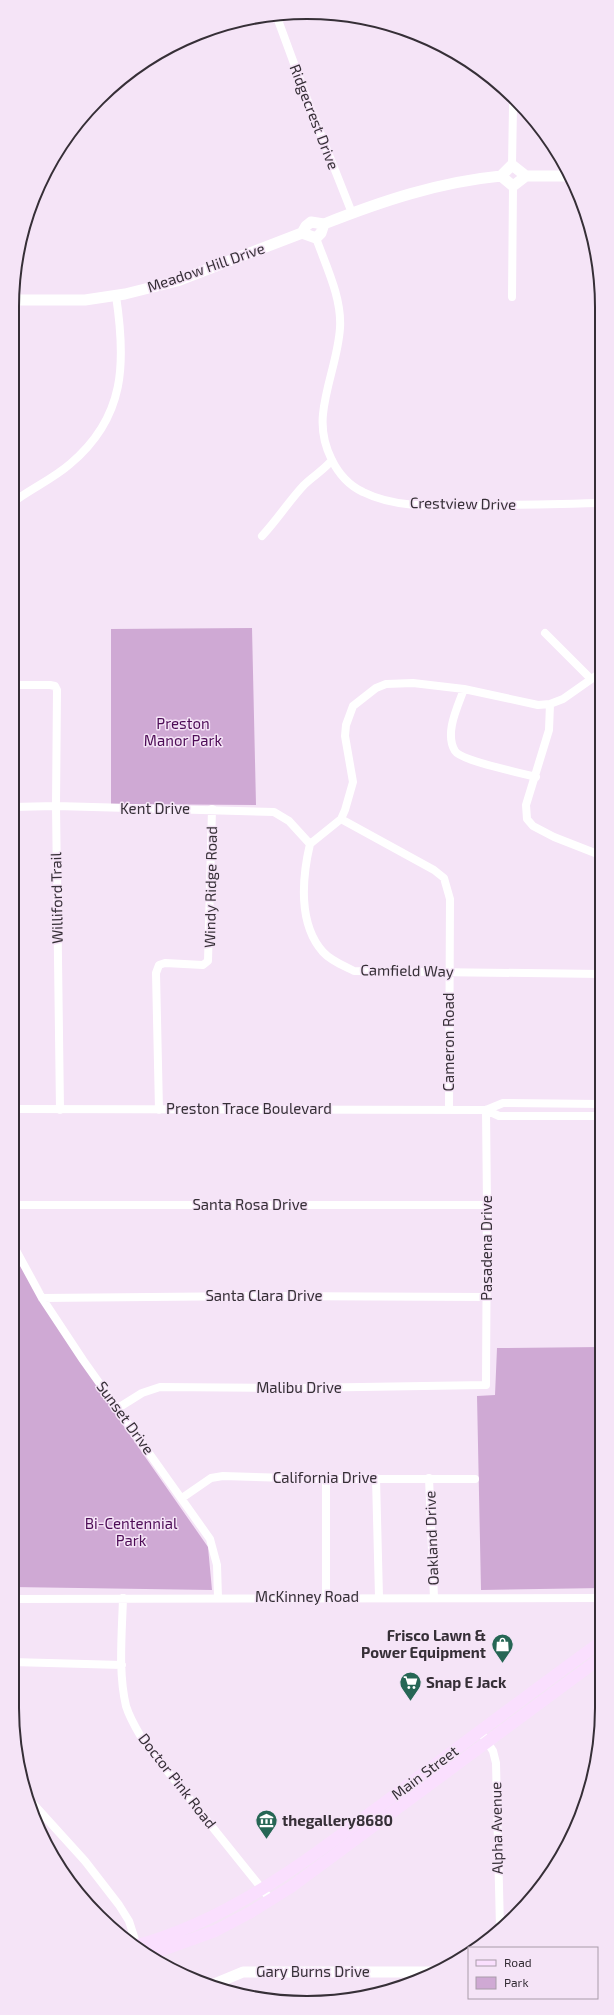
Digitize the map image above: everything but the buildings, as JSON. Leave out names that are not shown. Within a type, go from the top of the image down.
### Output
[{"type":"main road","name":"Main Street","points":[[144,1945],[162,1939],[213,1918],[262,1889],[337,1838],[595,1646]]},
{"type":"main road","name":"Main Street","points":[[156,1952],[215,1931],[292,1887],[595,1662]]},
{"type":"street","name":"Ridgecrest Drive","points":[[278,21],[310,107],[352,213]]},
{"type":"street","points":[[513,106],[512,165],[501,176],[513,186]]},
{"type":"street","points":[[512,165],[526,176]]},
{"type":"street","name":"Meadow Hill Drive","points":[[19,300],[85,300],[116,296],[177,281],[302,233],[306,226],[311,222],[324,224],[416,191],[476,178],[501,176]]},
{"type":"street","points":[[513,186],[526,176],[563,176]]},
{"type":"street","points":[[512,297],[513,186]]},
{"type":"street","points":[[302,233],[316,238],[321,233],[324,224]]},
{"type":"street","name":"Crestview Drive","points":[[316,238],[331,279],[340,327],[333,372],[328,384],[322,430],[332,460],[343,478],[362,492],[380,499],[420,506],[595,503]]},
{"type":"street","points":[[19,498],[70,465],[84,450],[105,420],[119,387],[121,331],[116,296]]},
{"type":"street","points":[[262,536],[279,518],[305,485],[323,471],[332,460]]},
{"type":"street","points":[[545,633],[590,678]]},
{"type":"street","points":[[310,844],[341,819],[350,797],[353,782],[345,736],[349,713],[358,700],[376,688],[396,683],[464,689],[529,704],[550,704],[563,699],[595,676]]},
{"type":"street","name":"Williford Trail","points":[[19,685],[55,686],[57,690],[56,806],[60,1110]]},
{"type":"street","points":[[464,689],[453,721],[452,744],[455,752],[467,759],[536,777]]},
{"type":"street","points":[[550,704],[549,730],[525,810],[529,823],[554,837],[595,853]]},
{"type":"street","name":"Kent Drive","points":[[19,807],[56,806],[127,810],[212,809],[274,812],[281,814],[299,830],[310,844]]},
{"type":"street","name":"Windy Ridge Road","points":[[159,1110],[156,973],[159,965],[164,963],[203,965],[208,961],[212,809]]},
{"type":"street","name":"Cameron Road","points":[[341,819],[428,866],[444,878],[450,899],[448,1110]]},
{"type":"street","name":"Camfield Way","points":[[310,844],[304,881],[306,915],[313,938],[324,953],[354,971],[595,974]]},
{"type":"street","name":"Preston Trace Boulevard","points":[[19,1109],[486,1110],[503,1103],[595,1104]]},
{"type":"street","name":"Preston Trace Boulevard","points":[[486,1110],[499,1116],[595,1116]]},
{"type":"street","name":"Pasadena Drive","points":[[486,1110],[486,1385]]},
{"type":"street","name":"Santa Rosa Drive","points":[[19,1205],[487,1205]]},
{"type":"street","name":"Sunset Drive","points":[[19,1256],[42,1298],[201,1525],[213,1546],[217,1565],[218,1598]]},
{"type":"street","name":"Santa Clara Drive","points":[[42,1298],[258,1296],[486,1297]]},
{"type":"street","name":"Malibu Drive","points":[[118,1408],[142,1393],[160,1387],[298,1388],[486,1385]]},
{"type":"street","name":"California Drive","points":[[182,1498],[211,1478],[224,1476],[326,1479],[475,1479]]},
{"type":"street","points":[[376,1478],[379,1597]]},
{"type":"street","name":"Oakland Drive","points":[[430,1478],[434,1598]]},
{"type":"street","points":[[326,1479],[326,1598]]},
{"type":"street","name":"McKinney Road","points":[[19,1598],[595,1598]]},
{"type":"street","name":"Doctor Pink Road","points":[[123,1598],[122,1665],[126,1706],[132,1722],[144,1742],[271,1900]]},
{"type":"street","points":[[19,1662],[122,1665]]},
{"type":"street","name":"Alpha Avenue","points":[[480,1731],[493,1751],[496,1763],[500,1922]]},
{"type":"street","points":[[37,1808],[85,1861],[119,1905],[129,1921],[133,1937]]},
{"type":"street","name":"Gary Burns Drive","points":[[218,1982],[242,1972],[421,1972]]},
{"type":"green space","name":"Preston Manor Park","points":[[252,628],[256,805],[111,804],[111,629]]},
{"type":"green space","name":"Bi-Centennial Park","points":[[19,1252],[118,1418],[208,1547],[212,1590],[19,1587]]},
{"type":"green space","points":[[595,1347],[595,1588],[481,1590],[477,1396],[495,1395],[497,1348]]},
{"type":"place","name":"Frisco Lawn & Power Equipment","points":[[502,1664]]},
{"type":"place","name":"Snap E Jack","points":[[410,1702]]},
{"type":"place","name":"thegallery8680","points":[[266,1840]]}]
